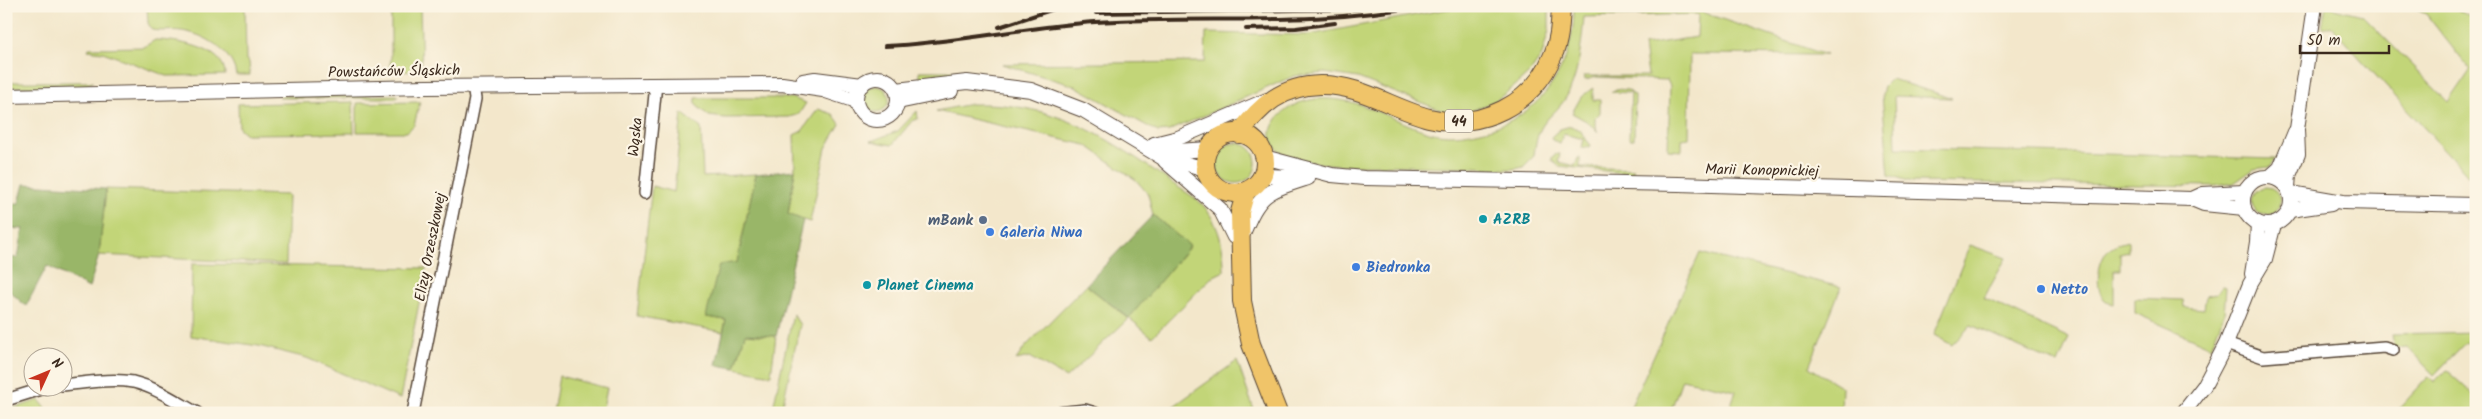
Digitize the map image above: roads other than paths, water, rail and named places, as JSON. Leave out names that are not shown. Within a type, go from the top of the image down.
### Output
[{"type":"main road","name":"44","points":[[1210,149],[1222,137],[1239,134],[1274,96],[1298,88],[1321,85],[1347,88],[1411,113],[1449,121],[1470,120],[1492,115],[1526,95],[1541,77],[1557,44],[1561,8]]},
{"type":"main road","points":[[1210,149],[1206,169],[1216,186],[1226,191],[1246,191],[1258,182],[1262,176],[1263,120],[1272,109],[1298,88]]},
{"type":"main road","points":[[1239,134],[1261,150]]},
{"type":"main road","points":[[1226,191],[1238,237],[1241,257],[1242,301],[1251,344],[1278,413]]},
{"type":"main road","points":[[1238,237],[1240,212],[1246,191]]},
{"type":"street","points":[[2315,6],[2296,129],[2298,154],[2289,176],[2289,190],[2290,210],[2286,216],[2274,224],[2258,223],[2248,215],[2242,203],[2244,192],[2251,182],[2258,178],[2271,176],[2279,179],[2289,190],[2343,202]]},
{"type":"street","name":"Powstańców Śląskich","points":[[782,84],[815,79],[862,85]]},
{"type":"street","points":[[871,79],[882,79],[897,96],[892,114],[880,120],[865,116],[858,108],[856,101],[856,95],[862,85],[871,79]]},
{"type":"street","name":"Wąska","points":[[645,193],[656,84]]},
{"type":"street","name":"Powstańców Śląskich","points":[[6,96],[473,86],[782,84],[823,90],[856,101]]},
{"type":"street","points":[[897,96],[988,85],[1023,88],[1061,100],[1128,135],[1161,157],[1220,208],[1238,237]]},
{"type":"street","name":"Elizy Orzeszkowej","points":[[413,413],[475,99],[473,86]]},
{"type":"street","points":[[1154,144],[1178,138],[1274,96]]},
{"type":"street","points":[[2271,176],[2280,168],[2296,129]]},
{"type":"street","points":[[1128,135],[1177,151],[1210,149]]},
{"type":"street","name":"Marii Konopnickiej","points":[[1261,150],[1332,175]]},
{"type":"street","points":[[1161,157],[1206,169]]},
{"type":"street","name":"Marii Konopnickiej","points":[[1262,176],[1308,178],[1332,175],[1364,178],[1678,184],[2192,199],[2204,204],[2244,208]]},
{"type":"street","points":[[1238,237],[1252,210],[1266,194],[1278,187],[1308,178]]},
{"type":"street","name":"Marii Konopnickiej","points":[[2192,199],[2203,194],[2244,192]]},
{"type":"street","points":[[2290,210],[2343,202],[2476,205]]},
{"type":"street","points":[[2250,284],[2258,223]]},
{"type":"street","points":[[2182,413],[2204,386],[2226,344],[2250,284],[2265,259],[2274,224]]},
{"type":"street","points":[[2226,344],[2263,357],[2384,346],[2393,350]]},
{"type":"street","points":[[72,385],[109,381],[134,382],[158,392],[197,413]]},
{"type":"street","points":[[6,400],[22,395]]},
{"type":"street","points":[[1058,413],[1085,410],[1095,413]]},
{"type":"railway","points":[[999,27],[1063,6]]},
{"type":"railway","points":[[885,46],[938,42],[1043,27],[1095,22],[1339,16],[1419,6]]},
{"type":"railway","points":[[2468,6],[2476,10]]},
{"type":"railway","points":[[1096,13],[1359,9]]},
{"type":"railway","points":[[1246,29],[1296,28],[1335,23]]},
{"type":"place","name":"AZRB","points":[[1483,219]]},
{"type":"place","name":"mBank","points":[[983,220]]},
{"type":"place","name":"Galeria Niwa","points":[[990,232]]},
{"type":"place","name":"Biedronka","points":[[1356,267]]},
{"type":"place","name":"Planet Cinema","points":[[867,285]]},
{"type":"place","name":"Netto","points":[[2041,289]]}]
